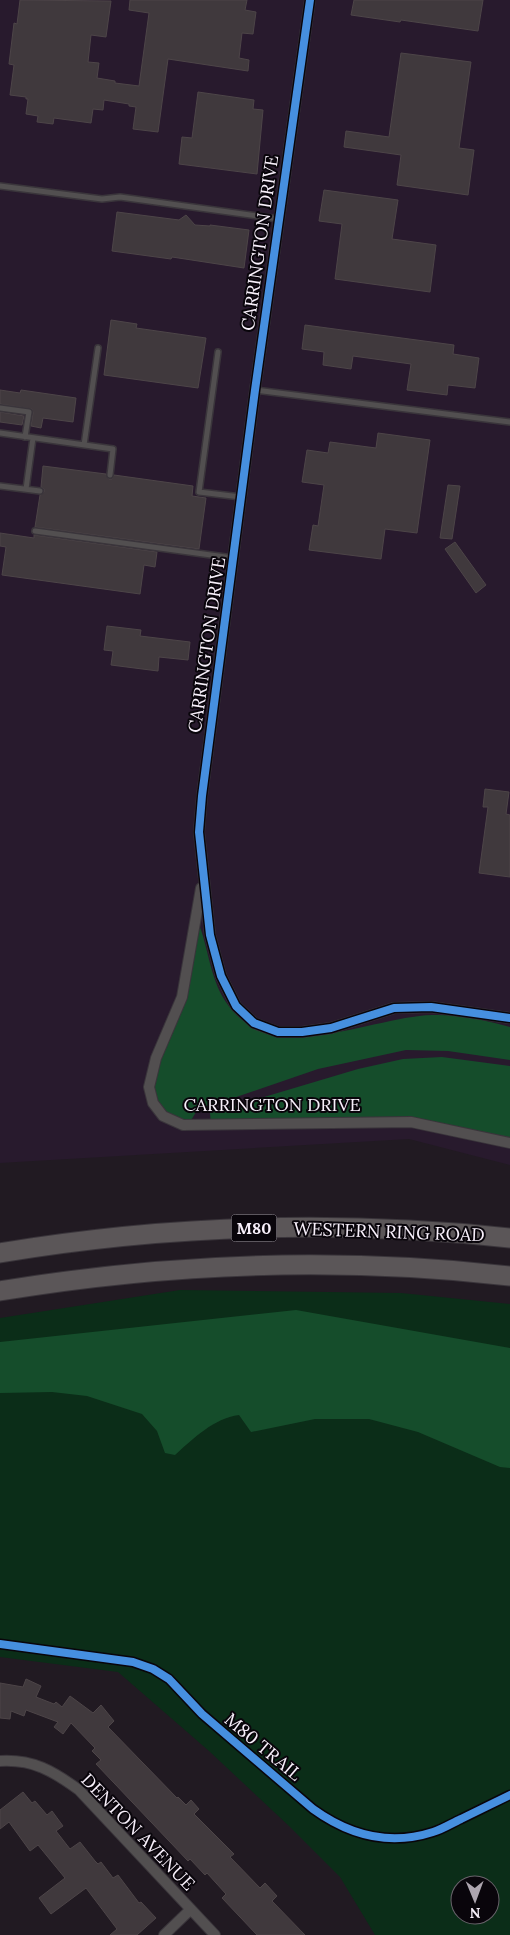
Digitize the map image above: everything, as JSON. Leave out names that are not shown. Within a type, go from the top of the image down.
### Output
[{"type":"highway","name":"WESTERN RING ROAD","points":[[0,1253],[159,1232],[218,1229],[371,1229],[510,1238]]},
{"type":"highway","name":"WESTERN RING ROAD","points":[[0,1291],[47,1283],[144,1273],[272,1266],[386,1266],[510,1276]]},
{"type":"street","name":"CARRINGTON DRIVE","points":[[310,0],[255,390],[201,805],[199,832],[202,877],[210,936],[221,976],[236,1006],[254,1023],[278,1032],[302,1032],[332,1028],[394,1008],[431,1007],[510,1018]]},
{"type":"street","name":"CARRINGTON DRIVE","points":[[202,877],[182,997],[156,1058],[149,1087],[153,1103],[163,1116],[182,1125],[411,1122],[510,1143]]},
{"type":"street","name":"DENTON AVENUE","points":[[0,1761],[29,1762],[55,1773],[79,1790],[215,1935]]},
{"type":"street","points":[[164,1935],[190,1910]]},
{"type":"lane","points":[[0,186],[102,199],[120,196],[279,219]]},
{"type":"lane","points":[[84,445],[98,348]]},
{"type":"lane","points":[[218,352],[199,492],[241,497]]},
{"type":"lane","points":[[255,390],[510,422]]},
{"type":"lane","points":[[0,408],[29,412],[25,437]]},
{"type":"lane","points":[[0,433],[113,449],[110,475]]},
{"type":"lane","points":[[26,489],[33,438]]},
{"type":"lane","points":[[0,486],[40,491]]},
{"type":"lane","points":[[35,532],[233,558]]},
{"type":"shaded area","points":[[0,0],[510,0],[510,1165],[409,1139],[0,1163]]},
{"type":"green space","points":[[200,927],[214,977],[222,996],[228,1005],[247,1024],[271,1033],[296,1036],[324,1034],[432,1015],[462,1017],[510,1027],[510,1060],[448,1051],[406,1050],[318,1069],[210,1106],[199,1107],[190,1122],[183,1125],[153,1103],[156,1058],[182,997],[194,930]]},
{"type":"green space","points":[[442,1057],[510,1066],[510,1143],[444,1127],[211,1124],[210,1113],[358,1069],[403,1059]]},
{"type":"green space","points":[[180,1290],[401,1293],[510,1304],[510,1935],[375,1935],[340,1877],[209,1751],[118,1672],[0,1657],[0,1318]]},
{"type":"green space","points":[[296,1310],[510,1348],[510,1468],[500,1467],[418,1432],[369,1419],[315,1419],[251,1432],[239,1415],[221,1420],[213,1425],[175,1455],[165,1453],[157,1431],[142,1414],[87,1396],[52,1392],[0,1393],[0,1342]]},
{"type":"building","points":[[20,0],[111,1],[106,37],[91,35],[88,62],[99,63],[97,78],[115,81],[115,83],[139,86],[149,13],[129,10],[130,0],[247,0],[245,10],[256,12],[253,34],[242,33],[239,58],[249,60],[248,71],[168,59],[158,132],[133,129],[136,107],[104,100],[103,110],[93,109],[91,123],[54,118],[53,124],[37,122],[38,116],[26,114],[28,99],[26,97],[10,95],[14,65],[9,64],[14,23],[17,24]]},
{"type":"building","points":[[354,0],[483,0],[478,31],[351,15]]},
{"type":"building","points":[[401,53],[471,62],[459,148],[474,150],[468,195],[397,185],[401,155],[344,147],[346,131],[389,137]]},
{"type":"building","points":[[198,92],[254,100],[253,109],[263,110],[257,174],[179,164],[182,137],[192,138]]},
{"type":"building","points":[[324,190],[398,200],[392,239],[436,245],[430,292],[335,279],[342,224],[319,221]]},
{"type":"building","points":[[117,212],[179,220],[186,215],[195,225],[249,230],[244,268],[172,257],[171,259],[112,251]]},
{"type":"building","points":[[111,320],[137,324],[136,328],[206,338],[198,388],[104,375]]},
{"type":"building","points":[[305,325],[454,345],[453,354],[479,358],[475,388],[448,385],[447,395],[407,390],[411,364],[353,356],[351,369],[323,365],[324,352],[302,349]]},
{"type":"building","points":[[0,390],[20,393],[21,390],[76,398],[73,422],[43,418],[41,428],[31,426],[32,409],[0,404]]},
{"type":"building","points":[[0,412],[24,416],[22,425],[0,422]]},
{"type":"building","points":[[378,433],[430,440],[417,533],[385,529],[381,559],[309,550],[313,525],[318,526],[324,485],[302,482],[307,450],[328,453],[330,442],[376,448]]},
{"type":"building","points":[[43,466],[106,474],[109,479],[112,479],[114,475],[193,486],[192,496],[206,498],[199,549],[35,527],[40,495],[44,492],[44,489],[41,487]]},
{"type":"building","points":[[448,485],[460,486],[452,539],[440,538]]},
{"type":"building","points":[[0,533],[34,538],[34,535],[157,552],[155,567],[144,565],[140,594],[2,575],[6,547],[0,546]]},
{"type":"building","points":[[455,542],[486,585],[476,593],[445,549]]},
{"type":"building","points":[[107,626],[141,630],[140,636],[190,642],[188,660],[159,657],[158,671],[111,665],[113,651],[104,650]]},
{"type":"building","points":[[485,789],[509,792],[506,814],[510,815],[510,877],[479,873],[488,807],[483,807]]},
{"type":"building","points":[[26,1679],[41,1686],[36,1697],[54,1704],[56,1702],[62,1707],[70,1696],[93,1713],[101,1705],[114,1721],[108,1727],[177,1798],[186,1805],[191,1800],[199,1809],[194,1814],[234,1854],[230,1857],[260,1888],[265,1883],[277,1896],[272,1901],[305,1935],[257,1935],[222,1898],[226,1894],[207,1873],[205,1875],[190,1859],[188,1861],[96,1764],[101,1760],[92,1751],[95,1748],[71,1723],[63,1734],[54,1727],[58,1722],[26,1710],[24,1716],[11,1711],[10,1719],[0,1718],[0,1683],[23,1687]]},
{"type":"building","points":[[23,1792],[32,1803],[35,1801],[47,1815],[52,1811],[63,1826],[56,1831],[70,1849],[80,1842],[98,1864],[101,1862],[113,1878],[118,1875],[139,1903],[141,1902],[156,1918],[137,1935],[110,1935],[117,1929],[86,1888],[51,1914],[39,1898],[65,1878],[38,1845],[30,1851],[9,1822],[0,1829],[0,1810]]},
{"type":"cycle path","points":[[310,0],[255,390],[202,796],[199,832],[210,935],[221,976],[236,1006],[254,1023],[278,1032],[302,1032],[331,1028],[394,1008],[431,1007],[510,1018]]},
{"type":"cycle path","name":"M80 TRAIL","points":[[0,1644],[133,1662],[153,1669],[169,1679],[202,1714],[313,1809],[341,1826],[355,1831],[386,1838],[417,1836],[440,1829],[510,1795]]}]
